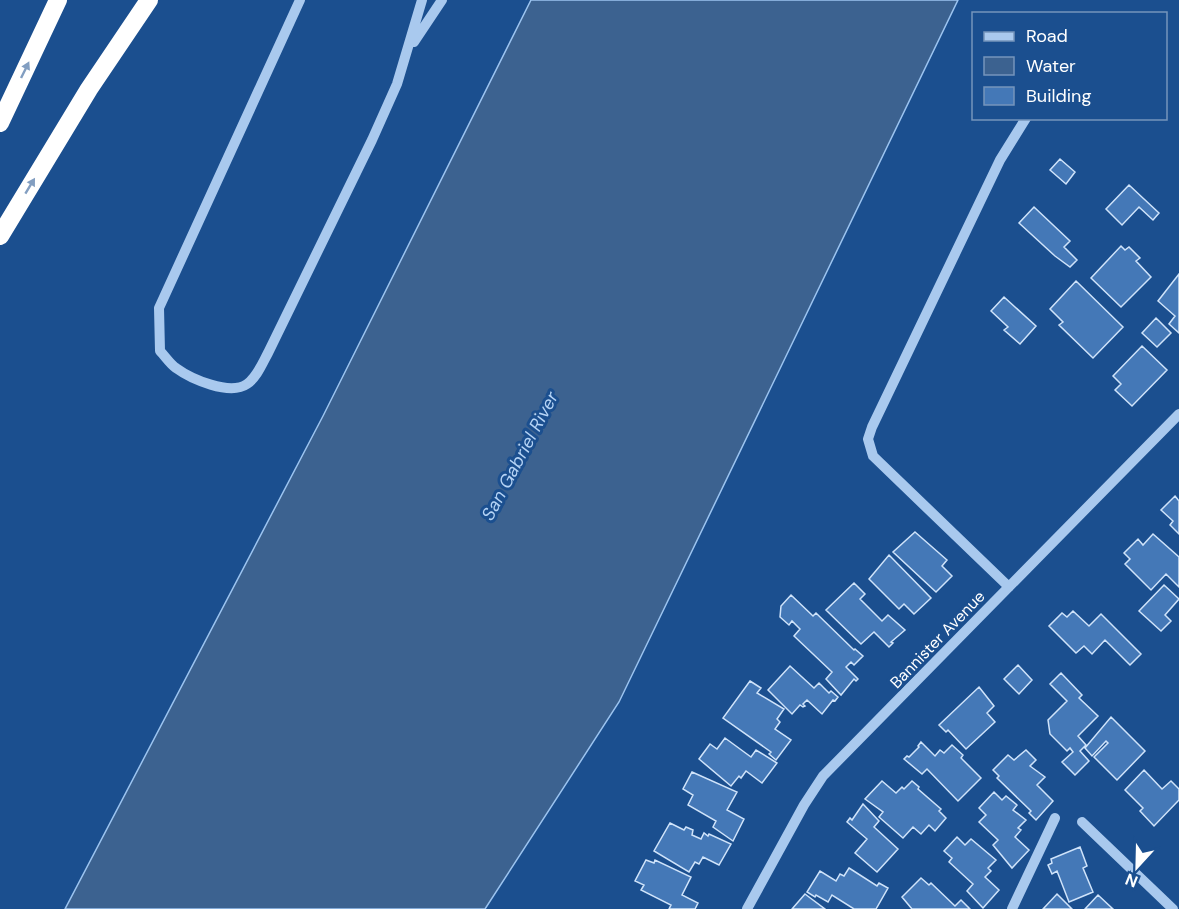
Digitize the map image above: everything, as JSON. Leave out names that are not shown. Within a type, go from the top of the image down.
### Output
[{"type":"highway","points":[[0,123],[58,0]]},
{"type":"highway","points":[[0,236],[89,89],[149,0]]},
{"type":"street","points":[[300,0],[159,308],[160,351],[175,368],[202,382],[229,389],[245,386],[255,377],[372,140],[397,84],[422,0]]},
{"type":"street","points":[[407,52],[441,0]]},
{"type":"street","points":[[1009,587],[873,456],[868,439],[1000,160],[1025,120]]},
{"type":"street","name":"Bannister Avenue","points":[[747,909],[804,805],[823,776],[1179,414]]},
{"type":"street","points":[[1012,909],[1055,818]]},
{"type":"street","points":[[1082,822],[1173,909]]},
{"type":"water","name":"San Gabriel River","points":[[531,0],[958,0],[619,702],[485,909],[65,909],[323,416]]},
{"type":"building","points":[[1060,159],[1075,172],[1066,184],[1050,170]]},
{"type":"building","points":[[1129,185],[1159,213],[1153,220],[1139,207],[1122,225],[1106,209]]},
{"type":"building","points":[[1034,207],[1070,241],[1064,247],[1077,260],[1070,267],[1019,223]]},
{"type":"building","points":[[1121,246],[1125,250],[1129,247],[1140,258],[1136,261],[1151,277],[1121,307],[1091,278]]},
{"type":"building","points":[[1179,274],[1179,333],[1169,324],[1175,316],[1158,301]]},
{"type":"building","points":[[1076,281],[1123,327],[1093,358],[1059,325],[1063,322],[1050,309]]},
{"type":"building","points":[[1004,297],[1036,326],[1020,344],[1004,330],[1008,327],[991,311]]},
{"type":"building","points":[[1156,318],[1171,333],[1157,347],[1142,333]]},
{"type":"building","points":[[1142,346],[1167,370],[1132,406],[1115,390],[1121,384],[1113,376]]},
{"type":"building","points":[[1175,496],[1179,501],[1179,534],[1170,525],[1173,521],[1161,510]]},
{"type":"building","points":[[915,532],[947,560],[942,566],[952,576],[936,592],[893,552]]},
{"type":"building","points":[[1153,534],[1179,557],[1179,587],[1166,574],[1151,590],[1125,564],[1130,559],[1124,553],[1138,539],[1143,545]]},
{"type":"building","points":[[889,555],[931,598],[914,614],[904,604],[899,609],[869,579]]},
{"type":"building","points":[[854,583],[865,594],[860,599],[882,621],[888,615],[905,630],[891,642],[893,643],[889,647],[874,632],[861,644],[826,610]]},
{"type":"building","points":[[1164,585],[1179,599],[1165,615],[1171,621],[1161,631],[1139,611]]},
{"type":"building","points":[[791,595],[813,616],[816,613],[863,656],[854,665],[851,662],[846,667],[858,679],[856,681],[854,679],[841,695],[826,679],[832,672],[794,636],[800,629],[792,621],[789,625],[780,617],[781,606]]},
{"type":"building","points":[[1073,611],[1089,626],[1101,614],[1141,654],[1130,665],[1105,640],[1092,654],[1084,646],[1076,653],[1049,626],[1062,613],[1067,617]]},
{"type":"building","points":[[1018,665],[1032,680],[1019,694],[1004,679]]},
{"type":"building","points":[[790,666],[814,688],[819,683],[829,693],[831,691],[838,697],[822,714],[807,700],[803,704],[805,706],[800,705],[792,714],[768,690]]},
{"type":"building","points":[[1061,673],[1082,695],[1079,698],[1098,716],[1078,736],[1086,745],[1080,751],[1089,761],[1075,775],[1062,762],[1073,752],[1070,748],[1067,751],[1050,734],[1048,720],[1067,701],[1050,684]]},
{"type":"building","points":[[750,681],[761,688],[757,693],[784,709],[777,719],[780,722],[775,729],[791,740],[776,760],[769,754],[771,752],[723,718]]},
{"type":"building","points":[[979,687],[994,706],[987,713],[995,722],[966,749],[948,730],[946,732],[939,725]]},
{"type":"building","points":[[1111,717],[1145,751],[1117,780],[1094,757],[1108,743],[1106,741],[1092,756],[1085,748]]},
{"type":"building","points":[[725,738],[751,757],[756,750],[777,763],[762,783],[746,771],[731,786],[699,759],[710,744],[717,749]]},
{"type":"building","points":[[921,742],[935,756],[940,750],[944,753],[952,745],[963,755],[961,758],[981,778],[958,801],[927,769],[922,774],[904,759],[919,747]]},
{"type":"building","points":[[1026,750],[1036,760],[1030,766],[1045,777],[1037,785],[1053,801],[1036,820],[1029,813],[1031,811],[997,778],[999,776],[993,770],[1008,755],[1014,760]]},
{"type":"building","points":[[1144,770],[1162,789],[1171,781],[1179,789],[1179,800],[1154,826],[1140,811],[1143,808],[1125,790]]},
{"type":"building","points":[[692,772],[737,792],[727,810],[744,819],[733,841],[713,827],[716,821],[688,805],[693,795],[683,789]]},
{"type":"building","points":[[882,781],[896,793],[912,781],[941,809],[939,811],[946,818],[935,831],[929,825],[921,834],[913,827],[903,838],[879,817],[883,812],[865,799]]},
{"type":"building","points":[[994,792],[1002,800],[1006,796],[1017,805],[1013,810],[1026,820],[1018,828],[1021,830],[1015,837],[1029,850],[1012,868],[993,845],[998,840],[979,822],[986,815],[979,808]]},
{"type":"building","points":[[863,804],[879,821],[874,827],[898,849],[877,872],[855,853],[867,839],[847,822],[850,818],[852,820]]},
{"type":"building","points":[[670,823],[684,830],[686,827],[693,830],[692,835],[701,839],[704,833],[731,844],[719,865],[703,857],[699,864],[695,862],[689,872],[654,851]]},
{"type":"building","points":[[957,837],[965,845],[971,839],[996,860],[988,868],[991,871],[985,877],[999,890],[983,908],[967,891],[973,884],[949,862],[952,858],[944,851]]},
{"type":"building","points":[[1080,847],[1087,866],[1083,868],[1093,892],[1069,902],[1057,871],[1052,874],[1048,865],[1052,863],[1051,859]]},
{"type":"building","points":[[646,860],[654,863],[655,860],[691,877],[682,895],[698,903],[695,909],[669,909],[671,905],[641,890],[644,885],[635,881]]},
{"type":"building","points":[[849,868],[877,886],[879,883],[888,888],[876,909],[854,909],[832,895],[828,902],[807,892],[820,871],[836,881],[840,874],[844,876]]},
{"type":"building","points":[[921,878],[929,885],[931,883],[955,906],[961,900],[970,909],[912,909],[902,897]]},
{"type":"building","points":[[805,894],[825,909],[792,909]]},
{"type":"building","points":[[1057,894],[1072,909],[1043,909]]},
{"type":"building","points":[[1098,895],[1113,909],[1085,909]]}]
